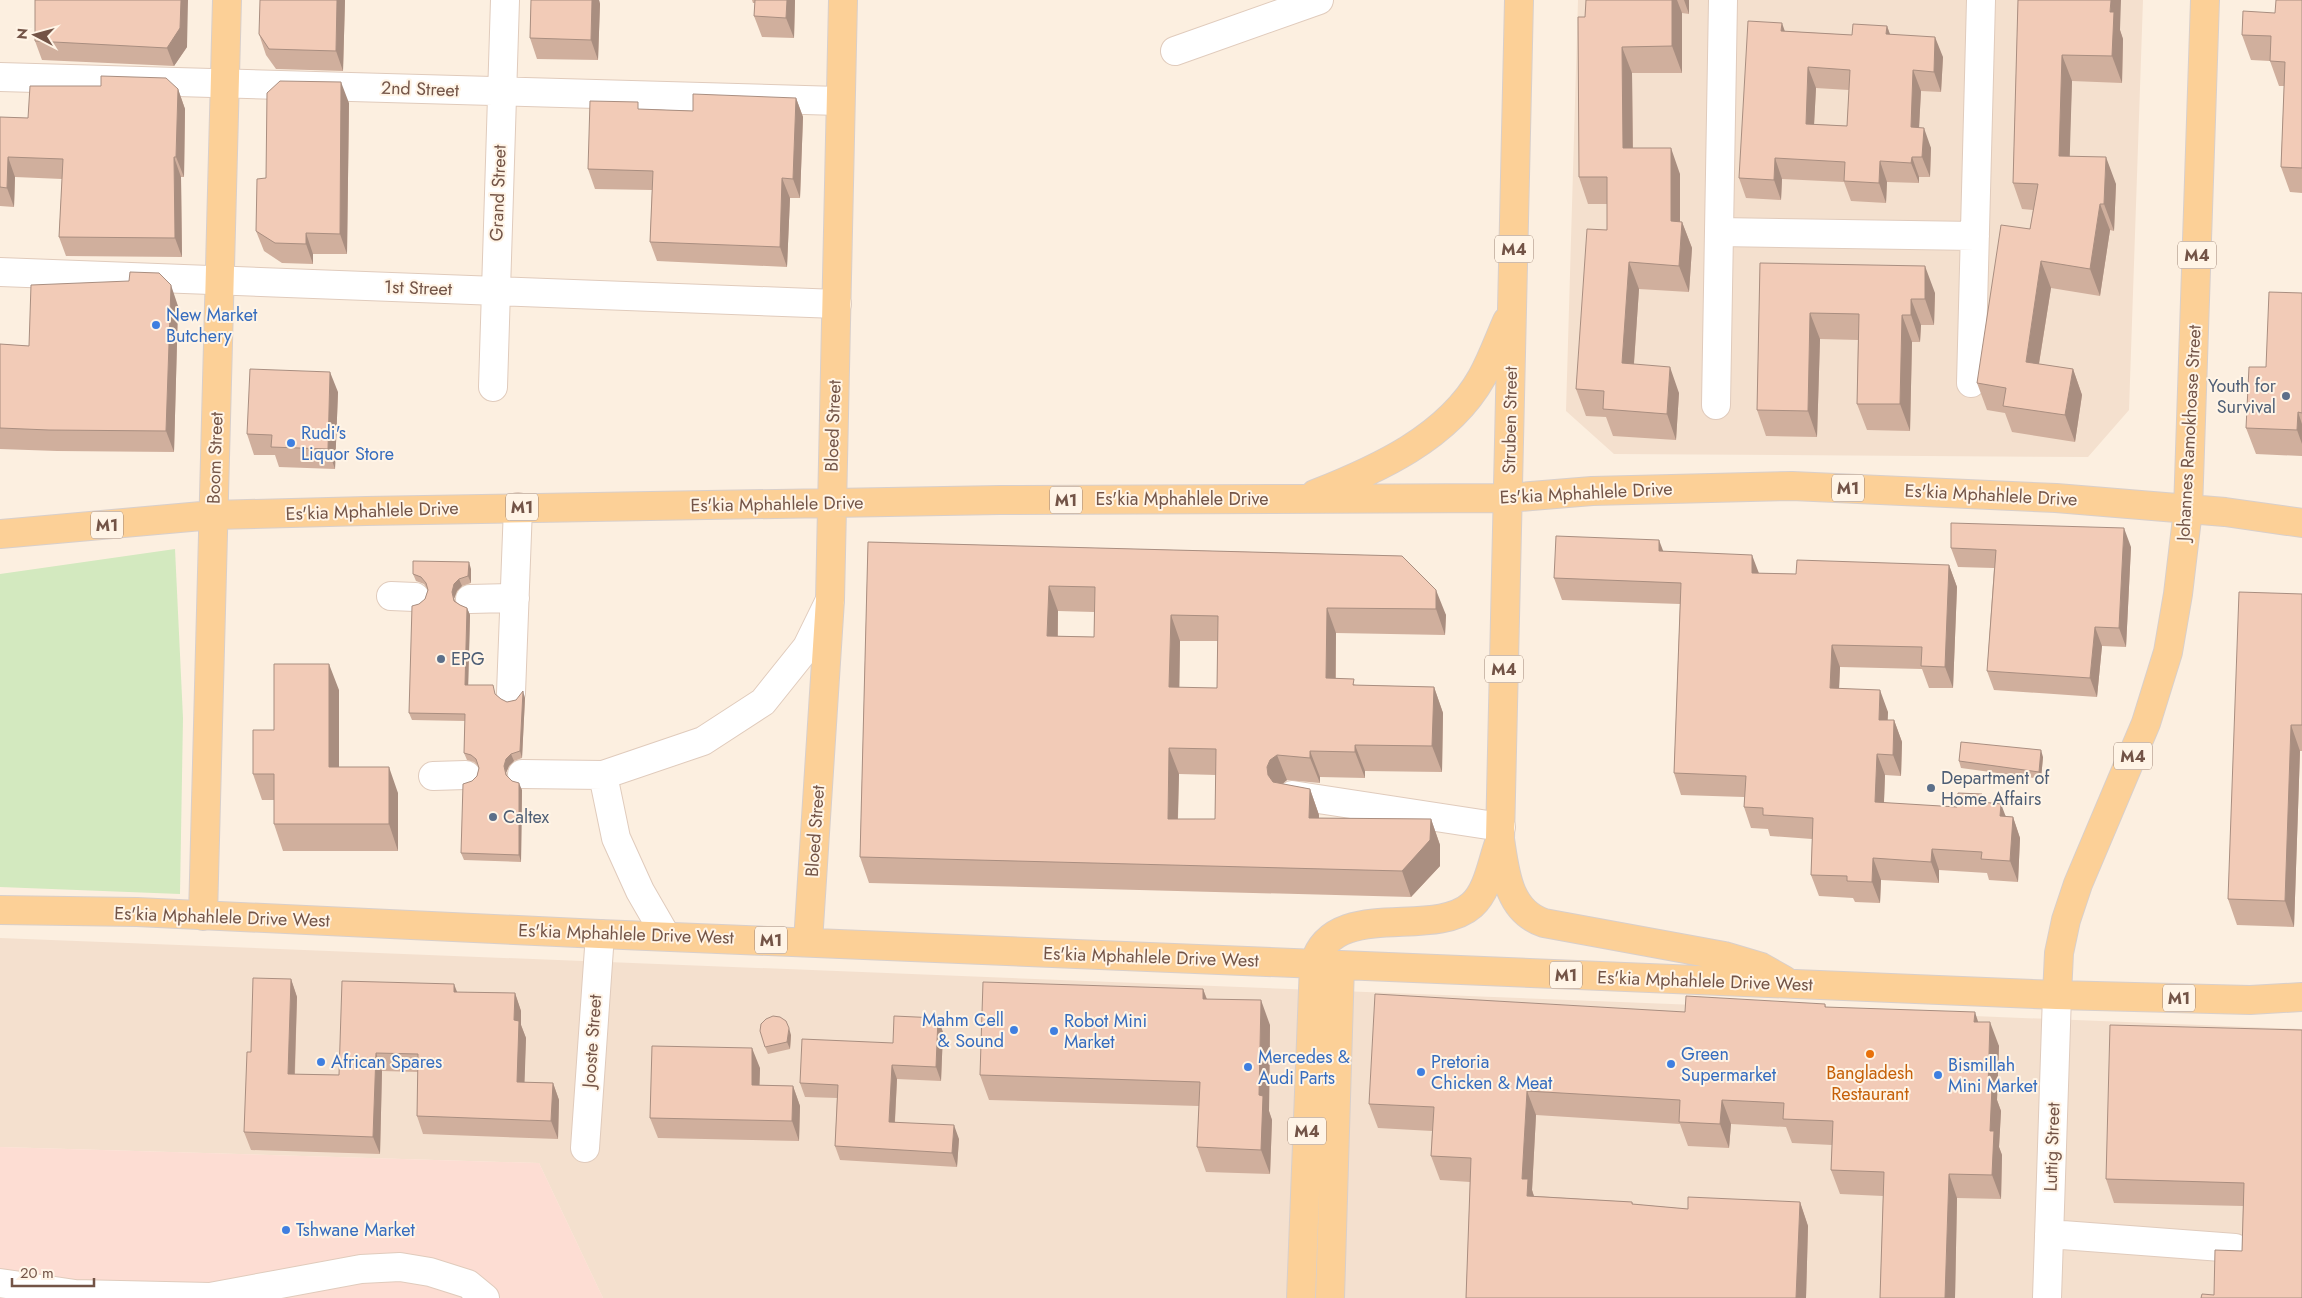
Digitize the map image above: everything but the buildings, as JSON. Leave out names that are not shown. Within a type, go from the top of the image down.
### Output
[{"type":"main road","name":"Boom Street","points":[[202,916],[227,0]]},
{"type":"main road","name":"Bloed Street","points":[[808,942],[830,600],[843,0]]},
{"type":"main road","name":"Struben Street","points":[[1500,833],[1519,0]]},
{"type":"main road","name":"Johannes Ramokhoase Street","points":[[2057,995],[2059,953],[2078,884],[2146,723],[2168,652],[2188,510],[2205,0]]},
{"type":"main road","points":[[1302,499],[1385,462],[1437,430],[1467,398],[1482,377],[1512,309]]},
{"type":"main road","name":"Es'kia Mphahlele Drive","points":[[0,534],[213,515],[518,507],[831,504],[1000,500],[1508,498],[1592,491],[1792,486],[2046,497],[2241,514],[2302,523]]},
{"type":"main road","points":[[1314,964],[1322,945],[1343,931],[1368,924],[1446,917],[1473,905],[1482,893],[1500,833]]},
{"type":"main road","points":[[1500,833],[1509,890],[1516,901],[1534,920],[1724,956],[1761,967],[1792,985]]},
{"type":"main road","name":"Es'kia Mphahlele Drive West","points":[[0,910],[137,912],[600,934],[1792,985],[2250,1000],[2302,997]]},
{"type":"main road","points":[[0,924],[137,912]]},
{"type":"main road","name":"M4","points":[[1301,1298],[1314,964]]},
{"type":"main road","name":"M4","points":[[1330,1298],[1340,965]]},
{"type":"street","name":"Grand Street","points":[[493,387],[505,0]]},
{"type":"street","points":[[1176,51],[1319,0]]},
{"type":"street","points":[[1716,405],[1723,0]]},
{"type":"street","points":[[1971,383],[1982,0]]},
{"type":"street","name":"2nd Street","points":[[0,77],[840,101]]},
{"type":"street","points":[[1719,232],[1975,236]]},
{"type":"street","name":"1st Street","points":[[0,272],[837,304]]},
{"type":"street","points":[[511,693],[518,507]]},
{"type":"street","points":[[470,599],[515,598]]},
{"type":"street","points":[[522,774],[603,775],[704,741],[763,702],[807,646],[830,600]]},
{"type":"street","points":[[433,776],[466,775]]},
{"type":"street","points":[[603,775],[616,838],[640,891],[666,936]]},
{"type":"street","points":[[1292,795],[1500,833]]},
{"type":"street","name":"Jooste Street","points":[[585,1148],[600,934]]},
{"type":"street","name":"Luttig Street","points":[[2047,1298],[2057,995]]},
{"type":"street","points":[[2049,1234],[2235,1248]]},
{"type":"street","points":[[0,1283],[75,1294],[210,1297],[361,1269],[400,1268],[430,1272],[468,1284],[485,1298]]},
{"type":"shaded area","points":[[1578,0],[2143,0],[2129,410],[2088,457],[1614,454],[1566,411]]},
{"type":"shaded area","points":[[0,938],[2302,1029],[2302,1298],[603,1298],[539,1163],[0,1147]]},
{"type":"shaded area","name":"Tshwane Market","points":[[0,1147],[539,1163],[603,1298],[0,1298]]},
{"type":"green space","points":[[175,549],[183,718],[180,894],[0,887],[0,574]]},
{"type":"place","name":"New Market Butchery","points":[[156,325]]},
{"type":"place","name":"Youth for Survival","points":[[2286,396]]},
{"type":"place","name":"Rudi's Liquor Store","points":[[291,443]]},
{"type":"place","name":"EPG","points":[[441,659]]},
{"type":"place","name":"Department of Home Affairs","points":[[1931,788]]},
{"type":"place","name":"Caltex","points":[[493,817]]},
{"type":"place","name":"Mahm Cell & Sound","points":[[1014,1030]]},
{"type":"place","name":"Robot Mini Market","points":[[1054,1031]]},
{"type":"place","name":"Bangladesh Restaurant","points":[[1870,1054]]},
{"type":"place","name":"African Spares","points":[[321,1062]]},
{"type":"place","name":"Green Supermarket","points":[[1671,1064]]},
{"type":"place","name":"Mercedes & Audi Parts","points":[[1248,1067]]},
{"type":"place","name":"Pretoria Chicken & Meat","points":[[1421,1072]]},
{"type":"place","name":"Bismillah Mini Market","points":[[1938,1075]]},
{"type":"place","name":"Tshwane Market","points":[[286,1230]]}]
